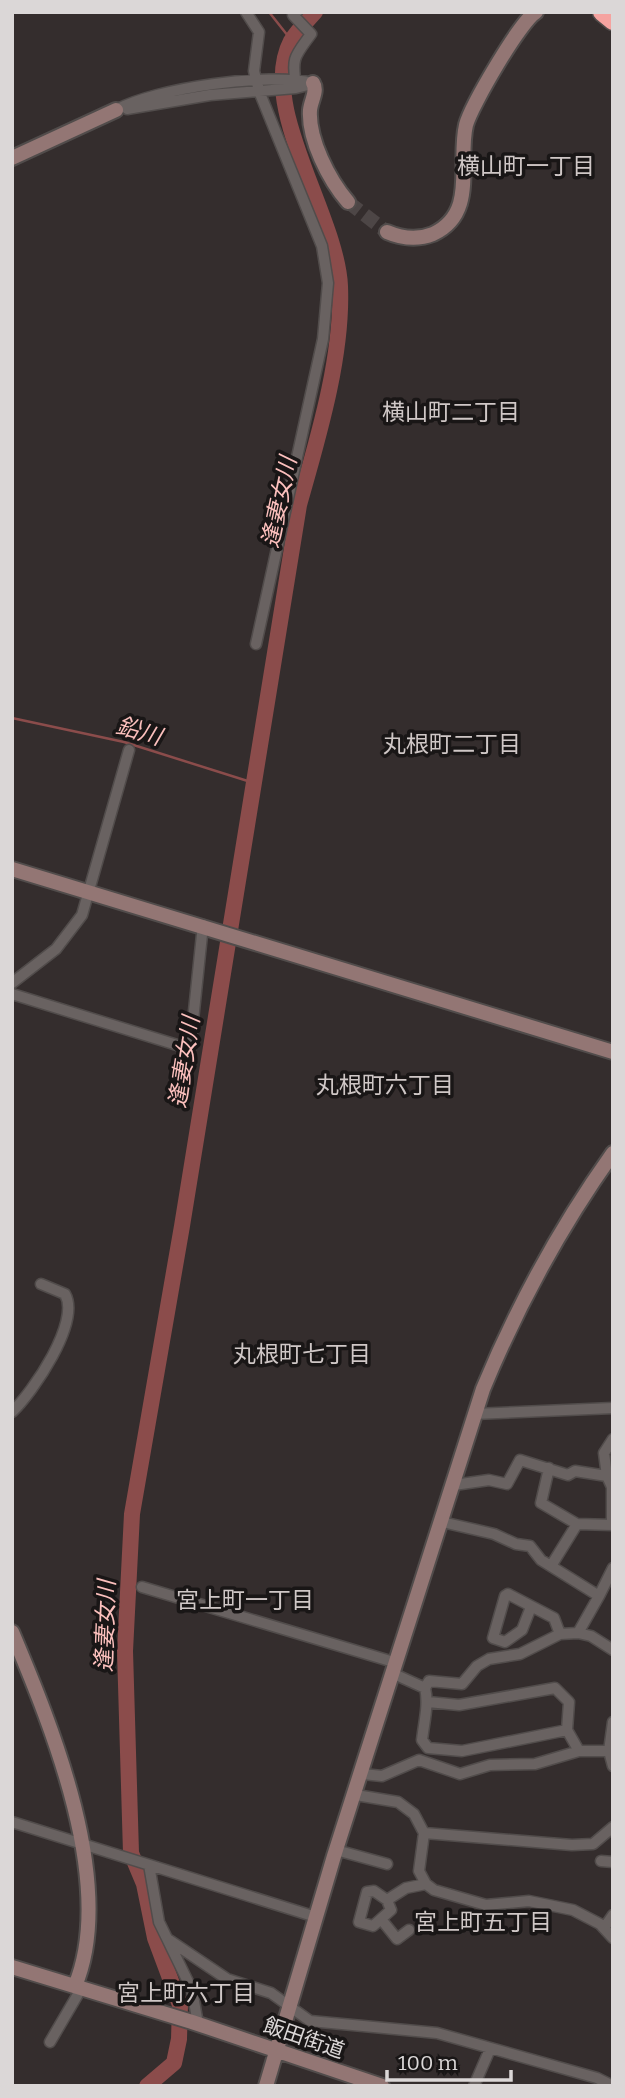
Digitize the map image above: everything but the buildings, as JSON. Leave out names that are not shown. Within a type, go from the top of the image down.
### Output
[{"type":"highway","points":[[602,12],[613,21]]},
{"type":"street","points":[[246,12],[260,32],[254,71],[322,246],[328,283],[323,339],[257,644]]},
{"type":"street","points":[[387,232],[398,237],[430,236],[454,218],[463,196],[464,172],[461,162],[467,123],[511,41],[529,16],[536,12]]},
{"type":"street","points":[[294,82],[294,57],[312,34],[295,14]]},
{"type":"street","points":[[12,158],[116,110],[262,86],[294,82],[313,83],[316,89],[310,110],[320,154],[333,184],[348,202]]},
{"type":"street","points":[[12,983],[56,949],[82,915],[129,750]]},
{"type":"street","points":[[12,869],[244,937],[613,1052]]},
{"type":"street","points":[[12,994],[190,1049],[207,927]]},
{"type":"street","points":[[266,2086],[336,1850],[363,1774],[474,1414],[499,1350],[522,1306],[606,1172],[613,1153]]},
{"type":"street","points":[[12,1412],[46,1367],[68,1314],[69,1305],[65,1294],[41,1284]]},
{"type":"street","points":[[474,1414],[613,1408]]},
{"type":"street","points":[[549,1468],[541,1503],[577,1524],[612,1525],[612,1487],[607,1476],[604,1452],[613,1439]]},
{"type":"street","points":[[454,1485],[489,1480],[507,1484],[520,1460],[568,1475],[575,1471],[607,1476]]},
{"type":"street","points":[[442,1522],[494,1534],[530,1546],[541,1560],[599,1596]]},
{"type":"street","points":[[551,1566],[577,1524]]},
{"type":"street","points":[[578,1633],[613,1568]]},
{"type":"street","points":[[142,1587],[396,1669],[425,1688]]},
{"type":"street","points":[[531,1607],[522,1630],[505,1642],[493,1638],[505,1596],[508,1594],[554,1618],[560,1634]]},
{"type":"street","points":[[12,1632],[54,1735],[69,1788],[87,1893],[85,1946],[78,1987],[50,2042]]},
{"type":"street","points":[[567,1730],[461,1751],[428,1748],[422,1740],[424,1712],[428,1702],[425,1688],[429,1681],[462,1684],[477,1666],[489,1659],[520,1654],[560,1634],[578,1633],[591,1636],[613,1650]]},
{"type":"street","points":[[428,1702],[459,1705],[555,1688],[569,1702],[567,1730],[579,1751]]},
{"type":"street","points":[[613,1722],[609,1751],[613,1766]]},
{"type":"street","points":[[363,1774],[382,1776],[419,1759],[460,1774],[490,1765],[548,1762],[579,1751],[609,1751]]},
{"type":"street","points":[[356,1795],[402,1803],[418,1819],[424,1833],[419,1871],[426,1884],[434,1889],[486,1905],[514,1900],[555,1905],[586,1915],[613,1938]]},
{"type":"street","points":[[12,1822],[79,1840],[316,1917]]},
{"type":"street","points":[[424,1833],[593,1844],[613,1827]]},
{"type":"street","points":[[336,1850],[387,1864]]},
{"type":"street","points":[[601,1861],[613,1863]]},
{"type":"street","points":[[147,1864],[154,1904],[192,1990],[195,2023]]},
{"type":"street","points":[[387,1900],[406,1888],[426,1884]]},
{"type":"street","points":[[374,1891],[387,1900],[391,1909],[370,1927],[363,1925],[358,1918],[368,1892],[374,1891]]},
{"type":"street","points":[[604,1928],[613,1915]]},
{"type":"street","points":[[381,1919],[397,1939],[409,1930]]},
{"type":"street","points":[[169,1940],[234,1982],[271,1993],[290,2004],[310,2021],[437,2033],[597,2078],[613,2086]]},
{"type":"street","name":"飯田街道","points":[[12,1967],[195,2023],[382,2086]]},
{"type":"street","points":[[474,2086],[490,2049]]},
{"type":"waterway","points":[[269,12],[292,41]]},
{"type":"waterway","name":"逢妻女川","points":[[147,2086],[174,2063],[179,2039],[180,2005],[155,1938],[144,1884],[131,1853],[125,1651],[132,1514],[182,1226],[299,505],[328,397],[338,340],[340,286],[336,258],[291,128],[284,97],[283,67],[291,41],[315,12]]},
{"type":"waterway","name":"鉛川","points":[[12,718],[124,742],[254,783]]},
{"type":"tunnel","points":[[348,202],[387,232]]},
{"type":"district","name":"横山町一丁目","points":[[526,166]]},
{"type":"district","name":"横山町二丁目","points":[[451,412]]},
{"type":"district","name":"丸根町二丁目","points":[[452,744]]},
{"type":"district","name":"丸根町六丁目","points":[[385,1085]]},
{"type":"district","name":"丸根町七丁目","points":[[302,1354]]},
{"type":"district","name":"宮上町一丁目","points":[[245,1600]]},
{"type":"district","name":"宮上町五丁目","points":[[483,1922]]},
{"type":"district","name":"宮上町六丁目","points":[[186,1993]]}]
